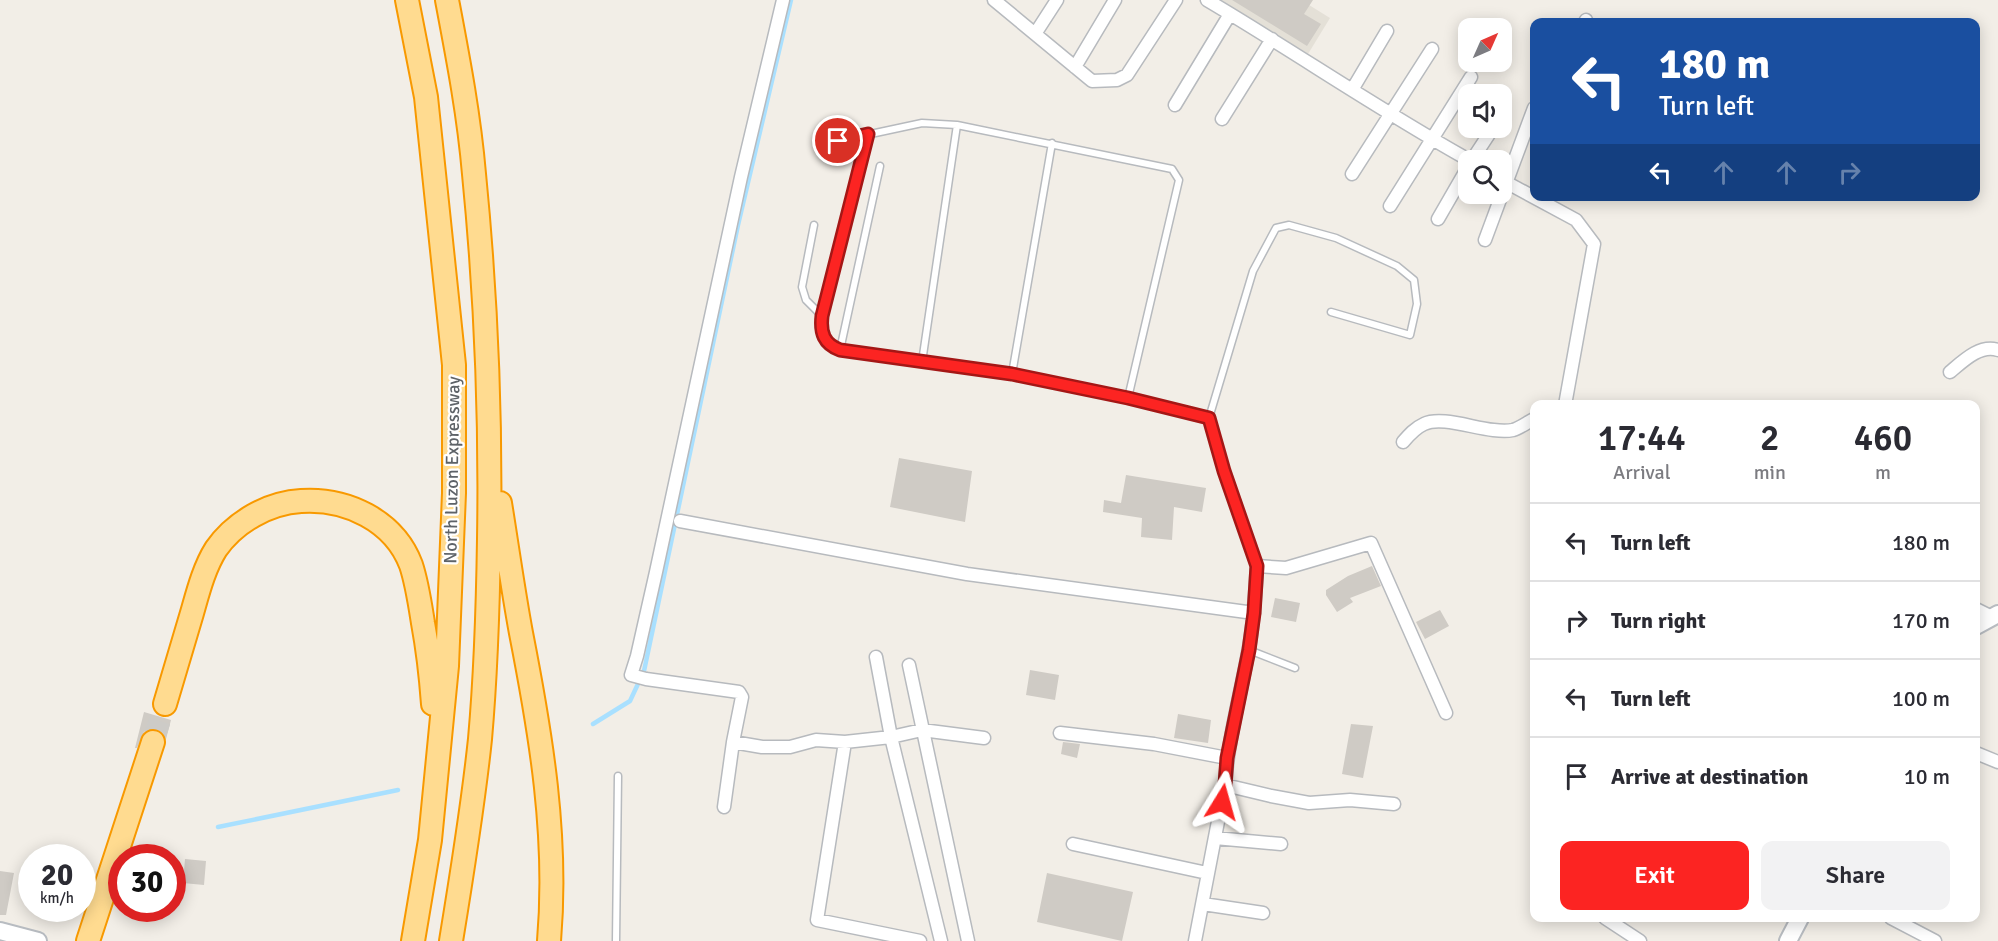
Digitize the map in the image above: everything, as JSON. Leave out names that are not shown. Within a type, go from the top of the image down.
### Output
[{"type":"highway","name":"North Luzon Expressway","points":[[407,0],[426,97],[454,365],[451,588],[447,666],[430,840],[413,941]]},
{"type":"highway","name":"North Luzon Expressway","points":[[447,0],[460,71],[474,172],[491,448],[488,615],[480,738],[468,836],[451,941]]},
{"type":"highway","points":[[491,448],[521,633],[531,680],[544,773],[552,863],[549,941]]},
{"type":"highway","points":[[165,705],[206,570],[216,550],[227,536],[243,521],[275,506],[297,501],[331,502],[364,513],[390,532],[410,563],[430,662],[438,759]]},
{"type":"highway","points":[[88,941],[153,741]]},
{"type":"street","points":[[724,807],[742,697],[740,692],[631,675],[659,560],[741,177],[783,0]]},
{"type":"street","points":[[1035,34],[1057,0]]},
{"type":"street","points":[[1075,67],[1115,0]]},
{"type":"street","points":[[996,1],[1092,81],[1117,80],[1127,75],[1176,0]]},
{"type":"street","points":[[1207,0],[1431,140],[1458,154]]},
{"type":"street","points":[[1175,105],[1230,14]]},
{"type":"street","points":[[1352,90],[1387,31]]},
{"type":"street","points":[[1222,119],[1272,39]]},
{"type":"street","points":[[1352,174],[1432,49]]},
{"type":"street","points":[[1390,206],[1471,77]]},
{"type":"street","points":[[1512,162],[1530,118]]},
{"type":"street","points":[[1438,219],[1458,184]]},
{"type":"street","points":[[1512,185],[1530,195]]},
{"type":"street","points":[[1541,201],[1576,220],[1594,244],[1566,400]]},
{"type":"street","points":[[1485,240],[1497,204]]},
{"type":"street","points":[[1950,372],[1982,349],[1998,350]]},
{"type":"street","points":[[1403,442],[1425,423],[1437,421],[1502,430],[1515,430],[1530,421]]},
{"type":"street","points":[[680,521],[967,574],[1254,613]]},
{"type":"street","points":[[1195,941],[1225,785],[1227,758],[1249,650],[1257,566],[1286,568],[1371,543],[1446,713]]},
{"type":"street","points":[[1980,610],[1995,616]]},
{"type":"street","points":[[1980,624],[1995,616]]},
{"type":"street","points":[[876,657],[891,737],[941,941]]},
{"type":"street","points":[[909,665],[968,941]]},
{"type":"street","points":[[733,741],[790,747],[816,740],[845,742],[891,737],[922,730],[984,738]]},
{"type":"street","points":[[1060,733],[1154,744],[1227,758]]},
{"type":"street","points":[[845,742],[817,920],[920,941]]},
{"type":"street","points":[[1980,755],[1998,762]]},
{"type":"street","points":[[1225,785],[1309,803],[1350,800],[1395,804]]},
{"type":"street","points":[[1215,838],[1281,844]]},
{"type":"street","points":[[1073,844],[1208,873]]},
{"type":"street","points":[[1203,904],[1263,913]]},
{"type":"street","points":[[1611,922],[1640,941]]},
{"type":"street","points":[[1788,941],[1798,922]]},
{"type":"street","points":[[1899,922],[1935,941]]},
{"type":"street","points":[[0,931],[38,941]]},
{"type":"lane","points":[[838,141],[922,123],[957,125],[1052,143],[1172,170],[1179,180],[1128,398]]},
{"type":"lane","points":[[922,362],[957,125]]},
{"type":"lane","points":[[868,134],[820,327],[825,341],[832,347],[1012,374],[1128,398],[1209,418]]},
{"type":"lane","points":[[1012,374],[1052,143]]},
{"type":"lane","points":[[840,350],[880,166]]},
{"type":"lane","points":[[813,225],[802,287],[806,300],[822,316]]},
{"type":"lane","points":[[1257,566],[1224,471],[1209,418],[1253,271],[1276,228],[1289,225],[1336,238],[1397,266],[1414,280],[1417,304],[1410,335],[1330,312]]},
{"type":"lane","points":[[1249,650],[1295,668]]},
{"type":"lane","points":[[616,941],[618,776]]},
{"type":"shaded area","points":[[1219,0],[1301,0],[1330,18],[1308,54]]},
{"type":"building","points":[[1232,0],[1313,0],[1304,14],[1321,24],[1307,46]]},
{"type":"building","points":[[899,458],[972,471],[965,522],[890,507]]},
{"type":"building","points":[[1126,475],[1206,488],[1202,512],[1174,507],[1172,540],[1141,537],[1142,518],[1103,512],[1104,500],[1121,503]]},
{"type":"building","points":[[1372,566],[1381,586],[1350,598],[1353,602],[1337,612],[1326,595],[1326,590],[1348,576]]},
{"type":"building","points":[[1275,598],[1300,603],[1296,622],[1271,617]]},
{"type":"building","points":[[1440,610],[1449,626],[1425,639],[1416,622]]},
{"type":"building","points":[[1030,670],[1059,675],[1055,700],[1026,695]]},
{"type":"building","points":[[144,712],[171,720],[166,739],[158,729],[150,729],[144,732],[135,748]]},
{"type":"building","points":[[1178,714],[1211,720],[1208,743],[1174,738]]},
{"type":"building","points":[[1351,724],[1373,726],[1363,778],[1342,774]]},
{"type":"building","points":[[1063,742],[1080,744],[1077,758],[1061,754]]},
{"type":"building","points":[[186,859],[206,861],[204,885],[186,883]]},
{"type":"building","points":[[0,871],[14,873],[6,915],[0,915]]},
{"type":"building","points":[[1047,873],[1133,892],[1122,941],[1037,922]]},
{"type":"waterway","points":[[593,724],[630,701],[644,671],[738,225],[791,0]]},
{"type":"waterway","points":[[218,827],[398,790]]},
{"type":"tunnel","points":[[153,742],[165,704]]},
{"type":"route","points":[[838,141],[868,134],[820,327],[825,341],[832,347],[1012,374],[1128,398],[1209,418],[1224,471],[1257,566],[1249,650],[1227,758],[1222,802]]}]
